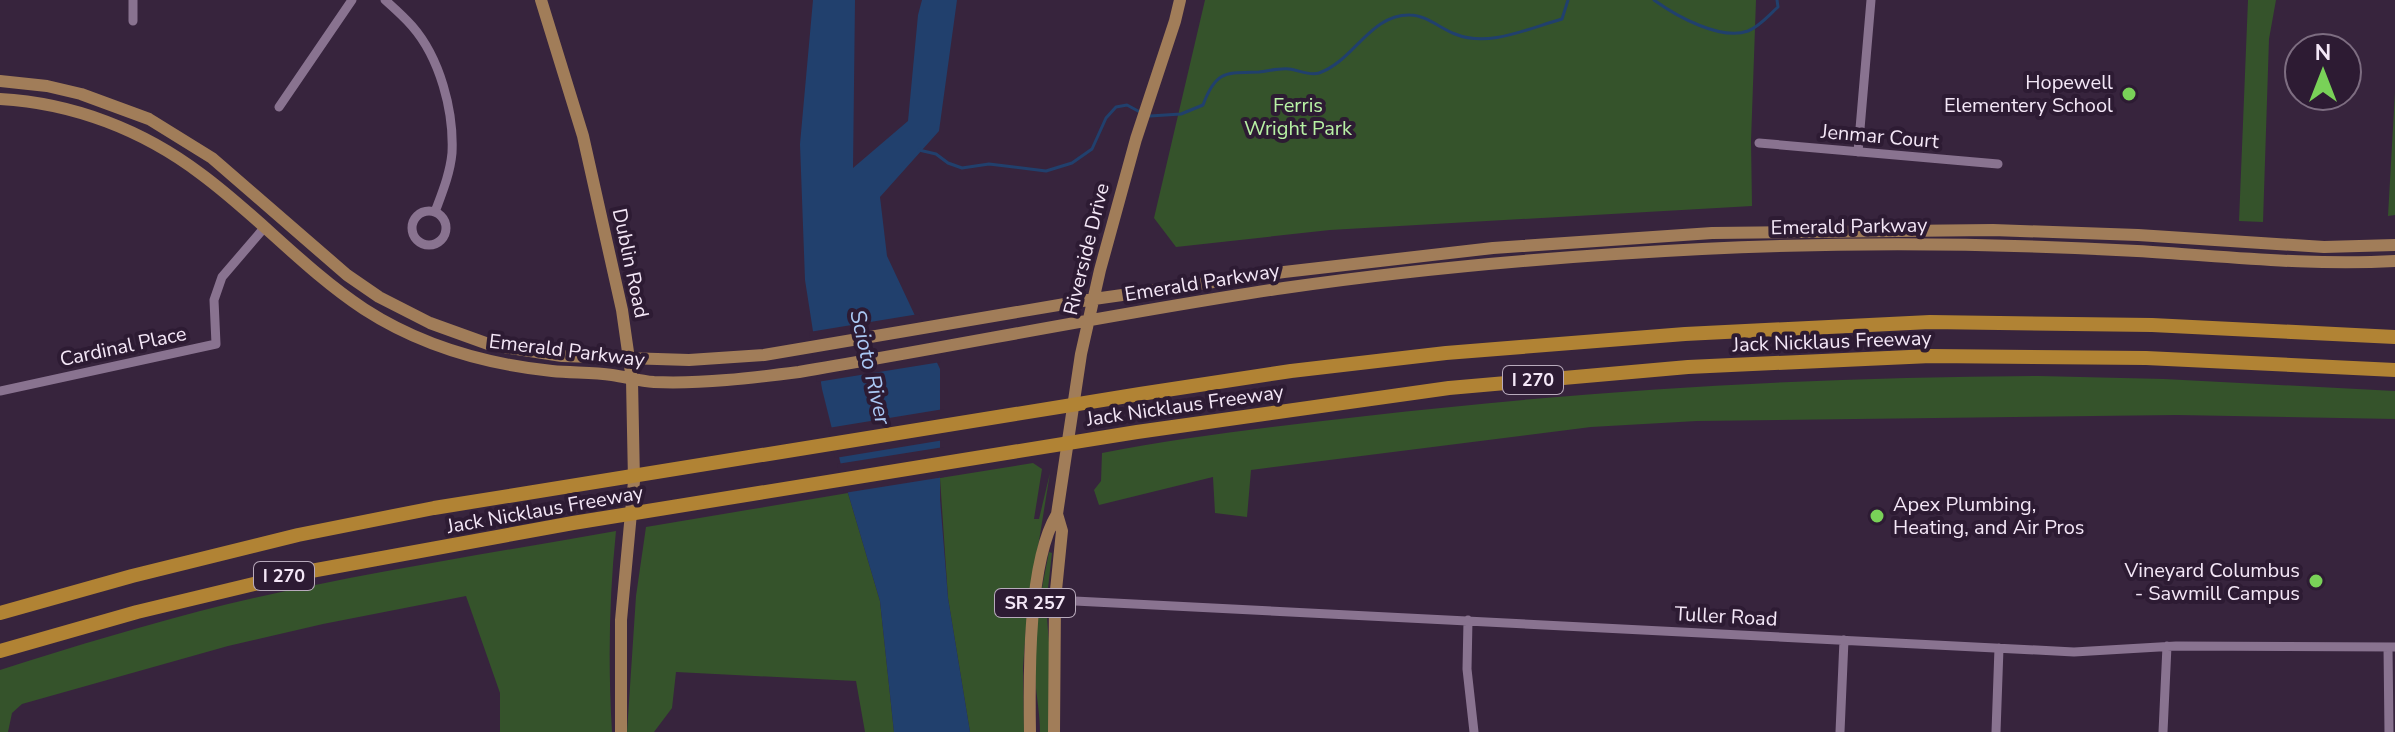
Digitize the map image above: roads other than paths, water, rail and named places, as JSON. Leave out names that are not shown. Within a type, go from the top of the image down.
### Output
[{"type":"highway","name":"Jack Nicklaus Freeway","points":[[0,613],[298,535],[434,508],[1291,371],[1475,351],[1685,334],[1915,323],[2152,325],[2395,337]]},
{"type":"highway","name":"Jack Nicklaus Freeway","points":[[0,651],[137,612],[300,573],[573,523],[1137,432],[1449,388],[1703,366],[1947,356],[2146,358],[2395,370]]},
{"type":"main road","name":"Dublin Road","points":[[541,0],[582,135],[622,310],[632,380],[634,481],[621,620],[621,732]]},
{"type":"main road","name":"Riverside Drive","points":[[1030,732],[1029,670],[1035,604],[1046,532],[1057,514],[1088,322],[1136,139],[1180,0]]},
{"type":"main road","name":"Emerald Parkway","points":[[0,81],[47,86],[81,94],[137,114],[212,158],[347,275],[379,297],[430,323],[491,345],[562,356],[689,360],[797,350],[1094,299],[1478,250],[1712,233],[1848,229],[1993,230],[2138,235],[2324,247],[2395,245]]},
{"type":"main road","name":"Emerald Parkway","points":[[0,99],[75,111],[143,137],[203,175],[337,290],[367,311],[452,352],[515,367],[612,375],[632,380],[690,382],[786,374],[1315,285],[1494,264],[1704,249],[1848,245],[1993,246],[2138,251],[2323,263],[2395,261]]},
{"type":"main road","name":"Riverside Drive","points":[[1054,732],[1055,600],[1062,531],[1057,514]]},
{"type":"street","points":[[133,0],[133,21]]},
{"type":"street","points":[[279,107],[352,0]]},
{"type":"street","points":[[385,0],[412,26],[427,47],[437,68],[449,111],[452,153],[446,183],[435,212]]},
{"type":"street","points":[[1858,152],[1871,0]]},
{"type":"street","name":"Jenmar Court","points":[[1759,143],[1998,164]]},
{"type":"street","name":"Cardinal Place","points":[[0,391],[216,344],[214,300],[222,277],[264,228]]},
{"type":"street","name":"Tuller Road","points":[[1055,600],[2093,652],[2167,646],[2392,647]]},
{"type":"street","points":[[1468,620],[1467,669],[1474,732]]},
{"type":"street","points":[[1840,732],[1844,640]]},
{"type":"street","points":[[2163,732],[2167,646]]},
{"type":"street","points":[[2389,732],[2392,647]]},
{"type":"street","points":[[1996,732],[1999,648]]},
{"type":"water","name":"Scioto River","points":[[813,0],[855,0],[853,168],[908,121],[922,0],[957,0],[939,131],[880,197],[887,256],[940,369],[940,499],[948,598],[970,732],[894,732],[880,601],[822,389],[805,280],[800,144]]},
{"type":"waterway","points":[[1150,116],[1181,114],[1203,105],[1218,79],[1230,74],[1285,69],[1319,73],[1342,59],[1373,30],[1396,17],[1422,17],[1468,38],[1495,38],[1562,19],[1568,0]]},
{"type":"waterway","points":[[1654,0],[1699,25],[1725,33],[1748,31],[1760,24],[1778,7],[1777,0]]},
{"type":"waterway","points":[[919,150],[936,154],[962,168],[989,164],[1046,171],[1072,163],[1092,149],[1106,118],[1116,107],[1127,105],[1138,111]]},
{"type":"place","name":"Hopewell Elementery School","points":[[2129,94]]},
{"type":"place","name":"Apex Plumbing, Heating, and Air Pros","points":[[1877,516]]},
{"type":"place","name":"Vineyard Columbus - Sawmill Campus","points":[[2316,581]]},
{"type":"park label","name":"Ferris Wright Park","points":[[1298,116]]}]
